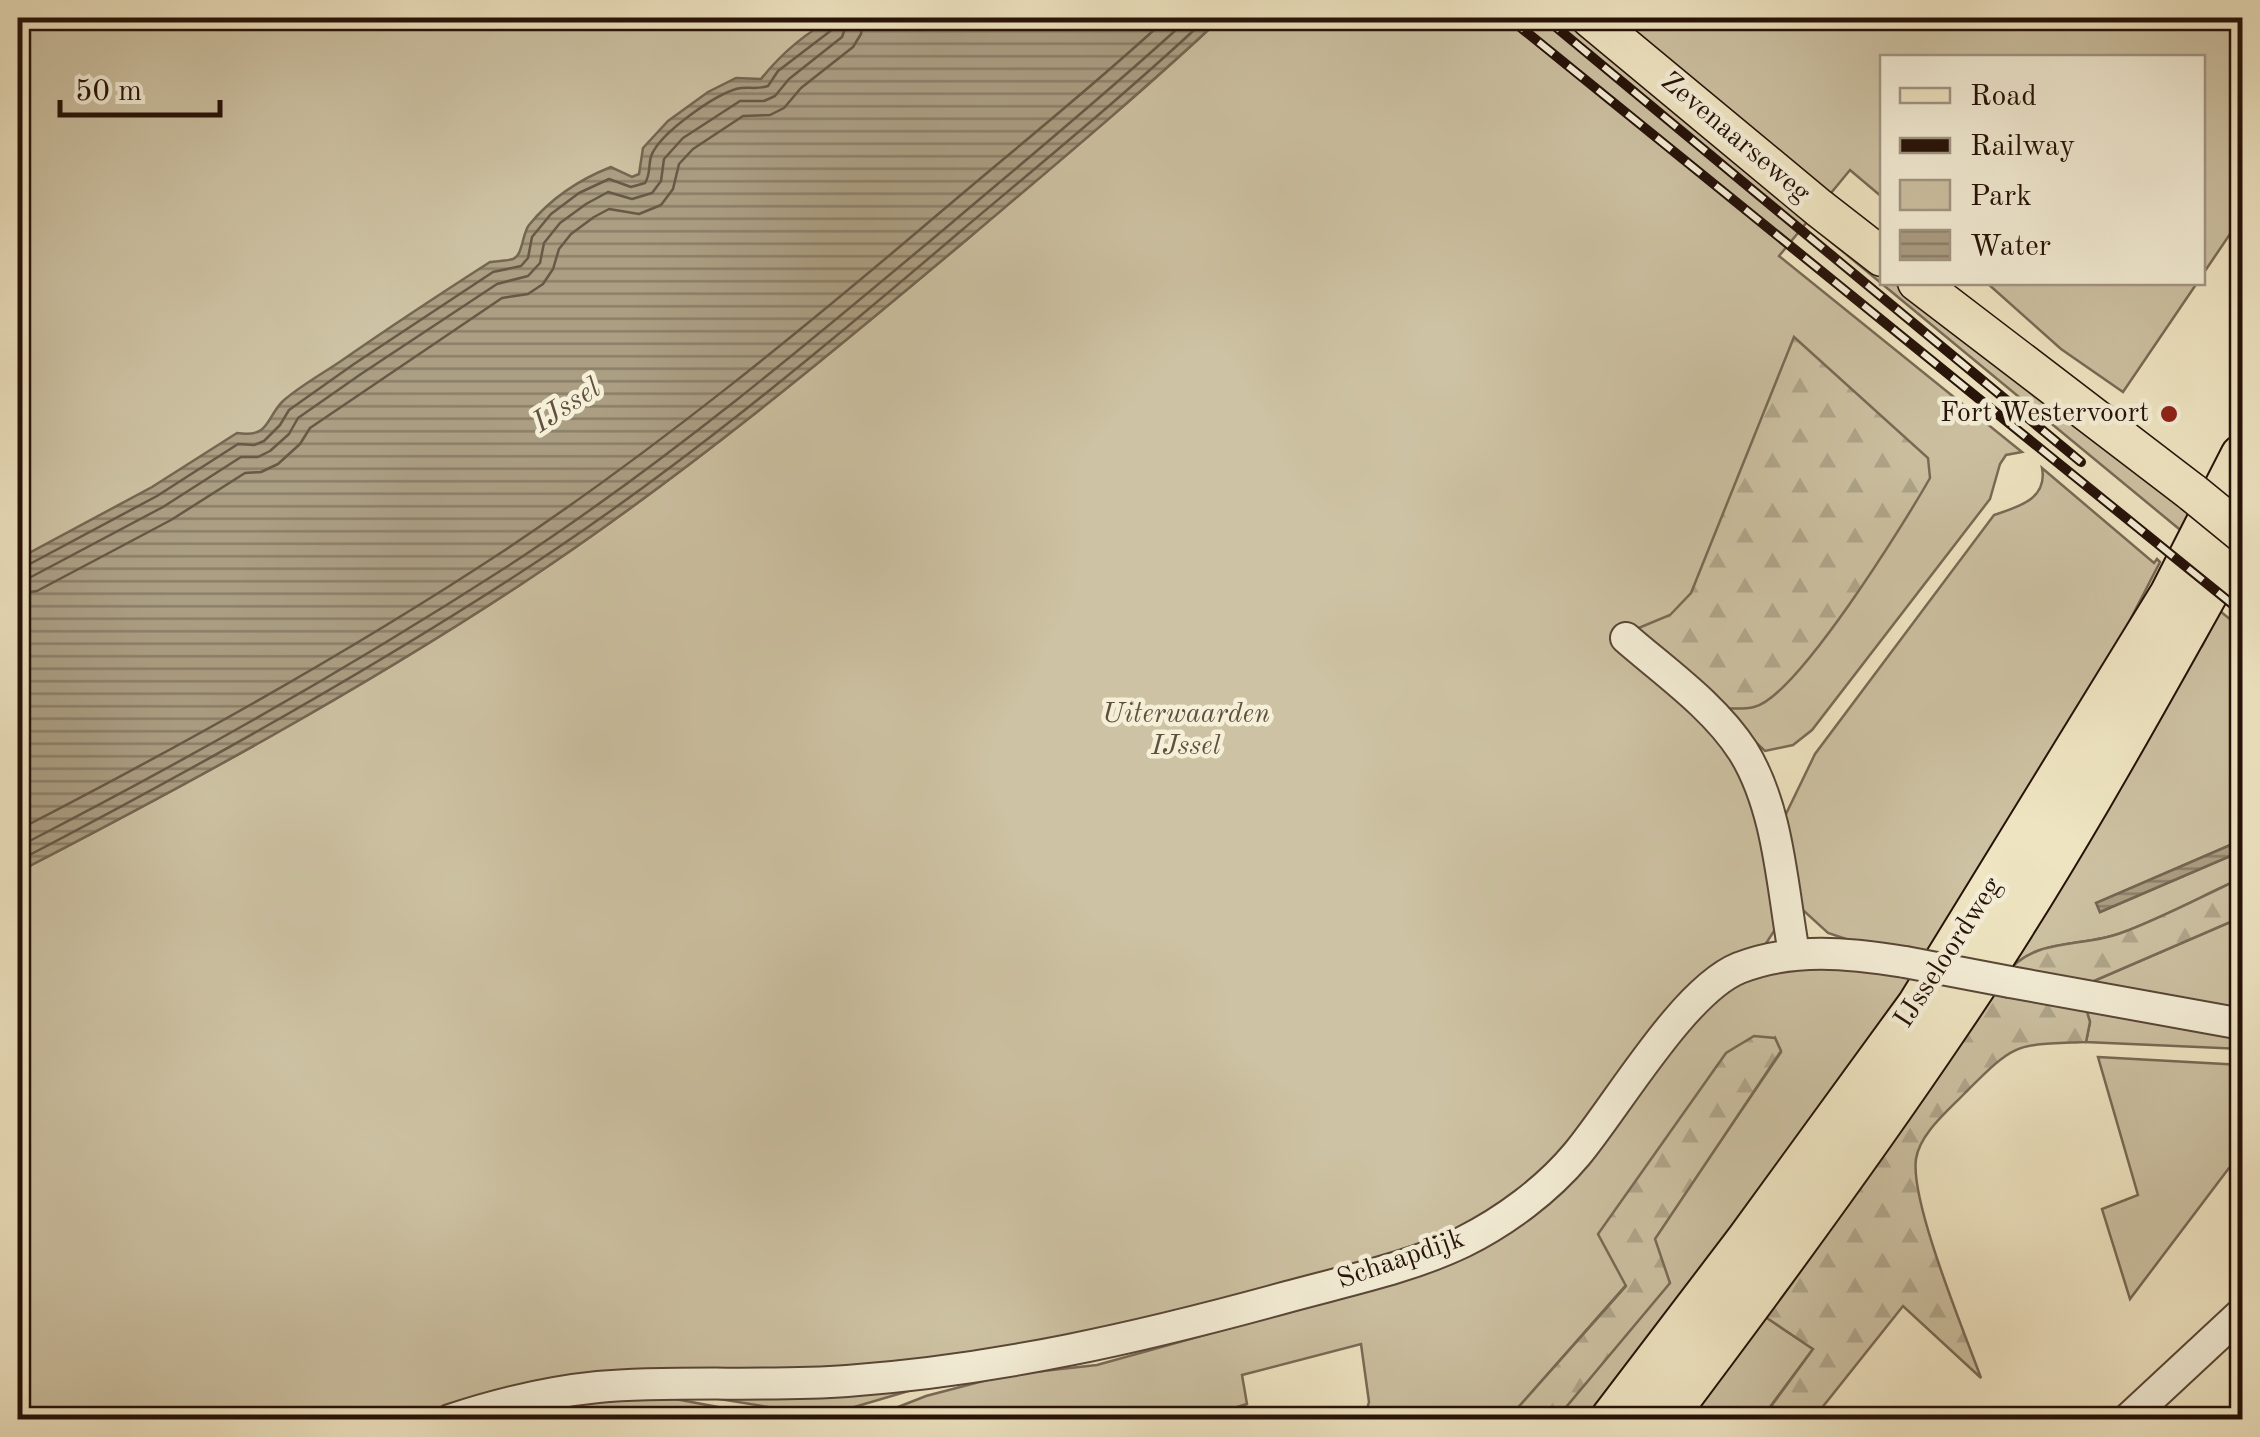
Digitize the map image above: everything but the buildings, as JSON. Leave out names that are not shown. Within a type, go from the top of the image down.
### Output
[{"type":"highway","name":"IJsseloordweg","points":[[1610,1420],[1748,1240],[1919,1005],[2171,595],[2242,456]]},
{"type":"highway","name":"IJsseloordweg","points":[[1663,1420],[1772,1276],[1949,1024],[2109,764],[2242,530]]},
{"type":"main road","name":"Zevenaarseweg","points":[[1590,18],[1880,254]]},
{"type":"main road","points":[[1921,285],[2242,530]]},
{"type":"street","points":[[1626,638],[1709,711],[1742,749],[1763,791],[1794,954]]},
{"type":"street","name":"Schaapdijk","points":[[450,1420],[540,1395],[598,1387],[843,1382],[1025,1360],[1175,1328],[1429,1255],[1497,1222],[1552,1180],[1576,1156],[1665,1036],[1698,999],[1736,969],[1794,954],[1854,954],[2242,1024]]},
{"type":"street","points":[[2127,1420],[2242,1313]]},
{"type":"green space","points":[[18,18],[838,18],[657,178],[285,427],[18,579]]},
{"type":"green space","name":"Uiterwaarden IJssel","points":[[1221,18],[2242,18],[2242,242],[2230,234],[2205,271],[2205,55],[1880,55],[1880,195],[1850,170],[1812,216],[1880,271],[1880,282],[1807,222],[1779,256],[2022,452],[2006,455],[1990,499],[1812,730],[1793,745],[1765,751],[1745,732],[1750,789],[1763,837],[1776,928],[1765,945],[1729,962],[1551,1168],[1495,1213],[1399,1257],[1027,1352],[481,1401],[423,1419],[18,1420],[18,872],[337,698],[581,543],[696,460],[862,327]]},
{"type":"green space","name":"Uiterwaarden IJssel","points":[[1883,285],[1897,285],[2193,517],[2184,533]]},
{"type":"green space","points":[[1989,285],[2196,285],[2123,392],[2061,349]]},
{"type":"green space","points":[[1794,337],[1928,458],[1930,478],[1849,605],[1796,673],[1773,696],[1754,707],[1715,708],[1629,632],[1670,615],[1691,593]]},
{"type":"green space","points":[[2042,468],[2154,563],[2157,559],[2160,562],[2080,717],[1933,953],[1864,945],[1828,933],[1793,901],[1785,816],[1815,754],[1994,515],[2021,505],[2036,494],[2043,479]]},
{"type":"green space","points":[[2220,611],[2242,629],[2242,840],[2097,903],[2100,912],[2242,851],[2242,878],[2121,933],[2030,954],[2006,974],[2195,641],[2202,646]]},
{"type":"green space","points":[[2242,878],[2242,917],[2080,987],[2006,974],[2030,954],[2121,933]]},
{"type":"green space","points":[[2242,917],[2242,1014],[2080,987]]},
{"type":"green space","points":[[1806,960],[1925,979],[1600,1419],[1556,1419],[1669,1283],[1654,1239],[1781,1052],[1775,1038],[1626,1285],[1508,1419],[1364,1419],[1369,1402],[1361,1344],[1242,1375],[1247,1404],[1214,1414],[1214,1419],[865,1420],[926,1396],[1006,1375],[1097,1365],[1330,1300],[1516,1224],[1687,1022],[1737,982]]},
{"type":"green space","points":[[1986,987],[2084,1002],[2090,1022],[2086,1042],[2030,1046],[1996,1063],[1944,1114],[1919,1149],[1916,1179],[1929,1235],[1981,1378],[1903,1306],[1813,1419],[1761,1420],[1813,1349],[1764,1316]]},
{"type":"green space","points":[[2084,1002],[2242,1031],[2242,1049],[2086,1042],[2090,1022]]},
{"type":"green space","points":[[1754,1036],[1775,1038],[1781,1051],[1655,1239],[1670,1283],[1556,1419],[1508,1419],[1626,1286],[1598,1234],[1726,1053]]},
{"type":"green space","points":[[2098,1057],[2242,1065],[2242,1161],[2229,1168],[2130,1299],[2102,1209],[2138,1195]]},
{"type":"green space","points":[[1764,1316],[1813,1349],[1761,1419],[1691,1420]]},
{"type":"green space","points":[[939,1382],[824,1416],[689,1394]]},
{"type":"green space","points":[[670,1398],[782,1419],[475,1420],[536,1404]]},
{"type":"water","name":"IJssel","points":[[834,18],[1221,18],[1098,128],[862,327],[696,460],[581,543],[337,698],[18,872],[18,559],[152,487],[237,433],[261,430],[283,401],[304,385],[490,262],[516,257],[529,225],[566,191],[611,167],[632,177],[639,174],[643,148],[668,121],[708,92],[736,78],[761,79],[794,45]]},
{"type":"water","points":[[2242,840],[2242,851],[2100,912],[2096,903]]},
{"type":"railway","points":[[1509,18],[2242,612]]},
{"type":"railway","points":[[1545,18],[2081,462]]},
{"type":"place","name":"Fort Westervoort","points":[[2169,414]]}]
